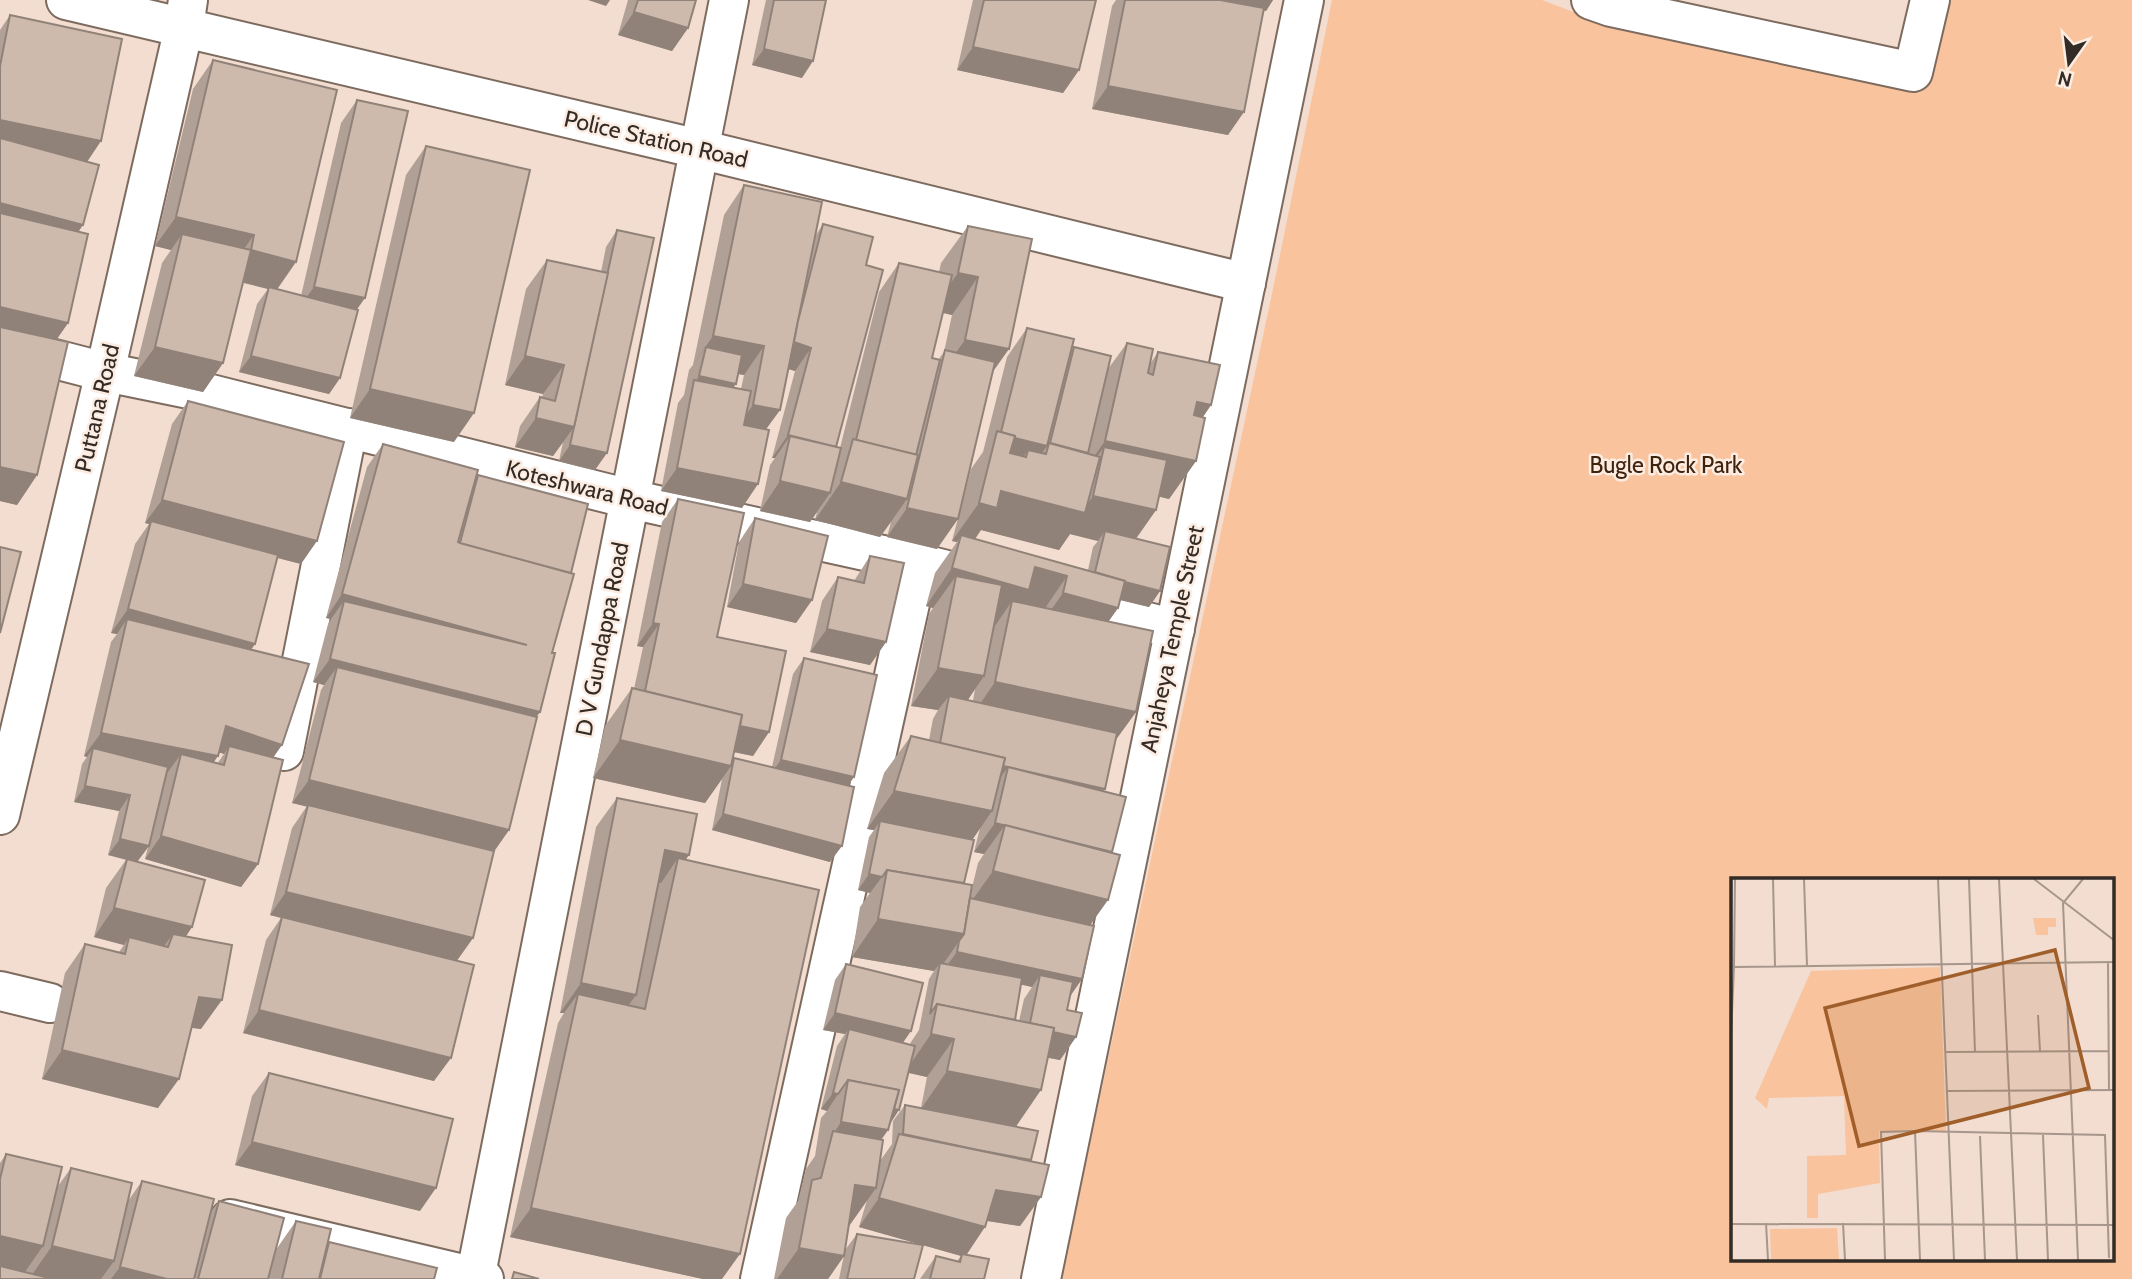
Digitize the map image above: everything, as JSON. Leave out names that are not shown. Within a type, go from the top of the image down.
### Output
[{"type":"street","name":"Police Station Road","points":[[66,0],[186,14],[699,149],[1246,283]]},
{"type":"street","name":"D V Gundappa Road","points":[[478,1278],[729,0]]},
{"type":"street","name":"Anjaheya Temple Street","points":[[1041,1279],[1304,0]]},
{"type":"street","points":[[1605,3],[1913,72],[1930,0]]},
{"type":"street","name":"Puttana Road","points":[[0,815],[186,14]]},
{"type":"street","name":"Koteshwara Road","points":[[0,345],[105,372],[203,392],[629,499],[919,563],[1175,629]]},
{"type":"street","points":[[284,751],[348,428]]},
{"type":"street","points":[[760,1279],[919,563]]},
{"type":"street","points":[[0,991],[50,1003]]},
{"type":"street","points":[[190,1209],[478,1278]]},
{"type":"green space","name":"Bugle Rock Park","points":[[1332,0],[1542,0],[1608,25],[1926,87],[1946,0],[2132,0],[2132,1279],[1061,1279],[1273,289]]},
{"type":"building","points":[[638,0],[696,0],[688,28],[634,12]]},
{"type":"building","points":[[774,0],[826,0],[813,61],[764,49]]},
{"type":"building","points":[[984,0],[1096,0],[1079,70],[973,47]]},
{"type":"building","points":[[1125,0],[1220,0],[1264,8],[1244,112],[1108,86]]},
{"type":"building","points":[[10,15],[122,39],[101,141],[0,120],[0,66]]},
{"type":"building","points":[[213,60],[337,90],[296,262],[251,250],[254,235],[176,217]]},
{"type":"building","points":[[357,100],[408,111],[365,298],[314,287]]},
{"type":"building","points":[[0,138],[99,165],[83,225],[0,203]]},
{"type":"building","points":[[426,146],[530,170],[474,413],[370,389]]},
{"type":"building","points":[[744,185],[822,202],[780,410],[753,405],[764,346],[713,336]]},
{"type":"building","points":[[0,213],[88,234],[68,323],[0,307]]},
{"type":"building","points":[[823,224],[873,237],[866,265],[883,270],[836,447],[788,435],[811,348],[794,342]]},
{"type":"building","points":[[968,226],[1032,239],[1009,349],[965,340],[978,277],[958,273]]},
{"type":"building","points":[[617,230],[654,238],[607,453],[570,445]]},
{"type":"building","points":[[182,234],[251,250],[223,363],[155,347]]},
{"type":"building","points":[[547,260],[608,273],[574,427],[536,418],[540,397],[555,401],[564,365],[525,356]]},
{"type":"building","points":[[899,263],[952,275],[932,358],[940,360],[916,455],[856,440]]},
{"type":"building","points":[[269,287],[358,310],[340,378],[251,356]]},
{"type":"building","points":[[0,327],[68,342],[37,475],[0,467]]},
{"type":"building","points":[[1027,328],[1074,339],[1047,446],[1001,432]]},
{"type":"building","points":[[1127,343],[1153,349],[1148,373],[1153,375],[1158,352],[1220,365],[1211,405],[1197,402],[1194,415],[1205,418],[1196,461],[1105,441]]},
{"type":"building","points":[[706,347],[742,355],[736,384],[699,376]]},
{"type":"building","points":[[1074,347],[1111,356],[1088,453],[1050,443]]},
{"type":"building","points":[[945,350],[995,362],[958,519],[907,508]]},
{"type":"building","points":[[694,380],[751,391],[744,425],[769,430],[758,484],[677,468]]},
{"type":"building","points":[[188,401],[344,442],[317,541],[162,500]]},
{"type":"building","points":[[997,431],[1015,436],[1010,453],[1026,457],[1028,450],[1046,454],[1049,443],[1100,457],[1085,513],[1001,491],[997,508],[979,503]]},
{"type":"building","points":[[790,436],[841,448],[830,493],[780,481]]},
{"type":"building","points":[[853,439],[918,455],[907,499],[841,482]]},
{"type":"building","points":[[383,444],[478,470],[458,542],[574,574],[552,653],[555,653],[540,712],[330,659],[344,601],[527,645],[342,594]]},
{"type":"building","points":[[1104,447],[1167,460],[1156,510],[1093,496]]},
{"type":"building","points":[[478,475],[588,504],[571,573],[460,543]]},
{"type":"building","points":[[678,499],[744,513],[717,637],[786,651],[769,732],[740,726],[742,715],[645,691],[659,624],[653,623]]},
{"type":"building","points":[[755,518],[828,536],[812,600],[743,584]]},
{"type":"building","points":[[151,521],[278,555],[255,644],[128,609]]},
{"type":"building","points":[[1105,531],[1170,547],[1160,591],[1095,572]]},
{"type":"building","points":[[961,535],[1125,581],[1118,608],[1063,593],[1067,576],[1035,567],[1029,590],[952,568]]},
{"type":"building","points":[[0,547],[21,552],[0,633]]},
{"type":"building","points":[[870,556],[904,563],[886,642],[827,629],[838,577],[864,583]]},
{"type":"building","points":[[956,576],[1002,585],[984,676],[938,668]]},
{"type":"building","points":[[1012,601],[1153,631],[1136,712],[995,682]]},
{"type":"building","points":[[127,619],[309,664],[282,745],[226,726],[218,756],[101,733]]},
{"type":"building","points":[[804,658],[877,675],[854,777],[781,760]]},
{"type":"building","points":[[337,667],[537,717],[509,830],[309,780]]},
{"type":"building","points":[[632,688],[742,715],[731,766],[620,740]]},
{"type":"building","points":[[949,696],[1117,733],[1105,789],[1003,766],[1005,758],[940,743]]},
{"type":"building","points":[[911,736],[1005,758],[992,811],[894,791]]},
{"type":"building","points":[[229,746],[283,760],[258,864],[161,836],[181,754],[224,765]]},
{"type":"building","points":[[93,748],[168,767],[149,846],[120,839],[130,795],[85,786]]},
{"type":"building","points":[[734,758],[854,787],[842,846],[723,814]]},
{"type":"building","points":[[1008,767],[1126,797],[1112,852],[995,823]]},
{"type":"building","points":[[617,798],[697,814],[689,855],[665,850],[636,995],[581,983]]},
{"type":"building","points":[[308,805],[494,851],[473,938],[286,892]]},
{"type":"building","points":[[880,821],[974,840],[964,883],[887,870],[882,877],[869,874]]},
{"type":"building","points":[[1005,825],[1120,855],[1108,900],[993,871]]},
{"type":"building","points":[[678,858],[819,890],[740,1254],[531,1208],[578,994],[645,1009]]},
{"type":"building","points":[[127,859],[205,880],[192,927],[114,908]]},
{"type":"building","points":[[887,870],[972,885],[964,934],[878,919]]},
{"type":"building","points":[[970,898],[1094,926],[1082,979],[957,952],[959,941],[964,934]]},
{"type":"building","points":[[282,917],[474,965],[451,1058],[259,1010]]},
{"type":"building","points":[[173,934],[232,945],[222,1000],[199,997],[179,1079],[62,1050],[85,944],[125,954],[129,937],[168,947]]},
{"type":"building","points":[[940,963],[1022,978],[1015,1020],[937,1004],[930,1014]]},
{"type":"building","points":[[846,964],[923,983],[911,1031],[835,1013]]},
{"type":"building","points":[[1040,975],[1073,982],[1067,1010],[1082,1013],[1076,1037],[1053,1032],[1054,1028],[1030,1023]]},
{"type":"building","points":[[937,1004],[1054,1028],[1041,1090],[947,1071],[954,1039],[931,1034]]},
{"type":"building","points":[[849,1029],[915,1046],[899,1110],[894,1109],[899,1090],[848,1080],[838,1094],[833,1093]]},
{"type":"building","points":[[269,1073],[453,1119],[436,1188],[252,1142]]},
{"type":"building","points":[[848,1080],[899,1090],[888,1130],[841,1122]]},
{"type":"building","points":[[905,1105],[1038,1131],[1031,1160],[903,1134]]},
{"type":"building","points":[[833,1131],[883,1140],[876,1188],[855,1185],[844,1256],[799,1248],[812,1180],[821,1178]]},
{"type":"building","points":[[899,1134],[1049,1165],[1041,1197],[996,1190],[985,1227],[879,1198]]},
{"type":"building","points":[[6,1154],[62,1167],[43,1246],[0,1236],[0,1179]]},
{"type":"building","points":[[71,1168],[132,1183],[114,1261],[52,1246]]},
{"type":"building","points":[[142,1181],[214,1199],[194,1279],[167,1279],[120,1267]]},
{"type":"building","points":[[219,1201],[284,1218],[268,1279],[198,1279]]},
{"type":"building","points":[[296,1221],[331,1229],[319,1279],[282,1279]]},
{"type":"building","points":[[857,1234],[923,1245],[914,1279],[847,1279]]},
{"type":"building","points":[[329,1242],[437,1268],[434,1279],[320,1279]]},
{"type":"building","points":[[962,1254],[989,1259],[984,1279],[930,1279],[936,1256],[960,1262]]},
{"type":"building","points":[[0,1266],[53,1279],[0,1279]]},
{"type":"building","points":[[514,1272],[539,1279],[512,1279]]}]
